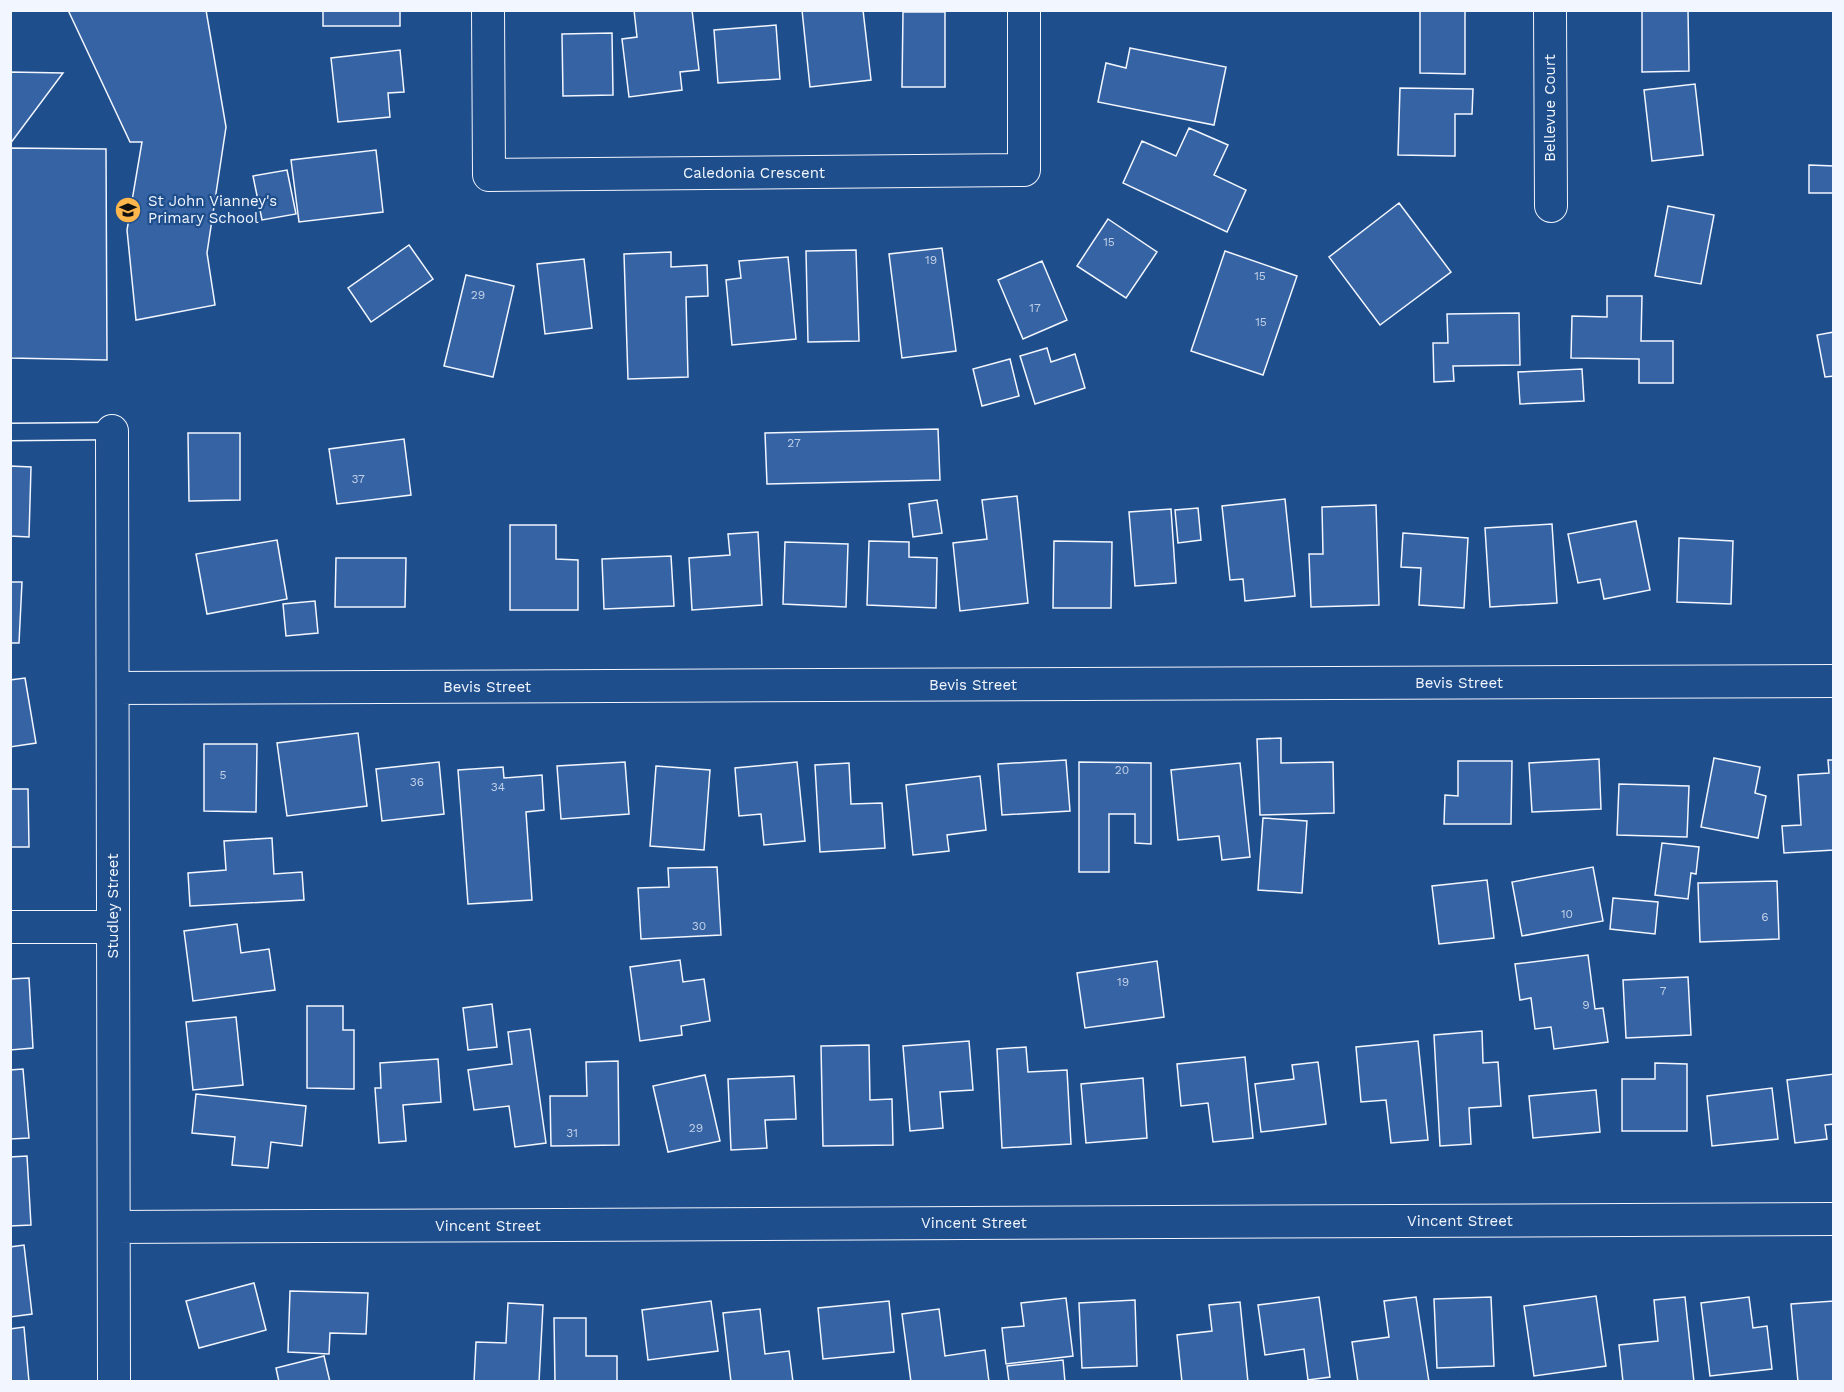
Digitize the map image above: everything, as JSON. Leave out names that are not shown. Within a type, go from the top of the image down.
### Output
[{"type":"street","name":"Caledonia Crescent","points":[[489,10],[489,175],[501,175],[1024,170],[1024,10]]},
{"type":"street","name":"Bellevue Court","points":[[1550,10],[1551,206]]},
{"type":"street","name":"Studley Street","points":[[112,431],[114,1382]]},
{"type":"street","name":"Bevis Street","points":[[112,688],[1833,681]]},
{"type":"street","points":[[10,927],[113,927]]},
{"type":"street","name":"Vincent Street","points":[[114,1227],[1833,1219]]},
{"type":"lane","points":[[10,432],[112,431]]},
{"type":"building","points":[[68,10],[206,10],[226,127],[207,253],[215,305],[136,320],[127,230],[142,142],[130,142]]},
{"type":"building","points":[[323,10],[400,10],[400,26],[323,26]]},
{"type":"building","points":[[634,10],[692,10],[699,70],[680,72],[682,90],[629,97],[622,39],[637,37]]},
{"type":"building","points":[[802,10],[863,10],[871,80],[810,87]]},
{"type":"building","points":[[1420,10],[1465,10],[1465,74],[1420,73]]},
{"type":"building","points":[[1642,10],[1688,10],[1689,71],[1642,72]]},
{"type":"building","points":[[903,12],[945,12],[945,87],[902,87]]},
{"type":"building","points":[[776,25],[780,79],[718,83],[714,30]]},
{"type":"building","points":[[612,33],[613,95],[563,96],[562,34]]},
{"type":"building","points":[[1130,48],[1226,67],[1214,125],[1098,102],[1106,63],[1126,68]]},
{"type":"building","points":[[400,50],[404,92],[388,93],[390,117],[338,122],[331,58]]},
{"type":"building","points":[[10,72],[63,73],[10,144]]},
{"type":"building","points":[[1695,84],[1703,155],[1652,161],[1644,90]]},
{"type":"building","points":[[1400,88],[1473,89],[1472,114],[1455,114],[1455,156],[1398,155]]},
{"type":"building","points":[[1189,128],[1228,145],[1214,175],[1246,190],[1227,232],[1123,183],[1142,141],[1176,156]]},
{"type":"building","points":[[10,148],[106,149],[107,360],[10,358]]},
{"type":"building","points":[[376,150],[383,212],[299,222],[291,160]]},
{"type":"building","points":[[1809,165],[1834,166],[1834,193],[1809,193]]},
{"type":"building","points":[[287,170],[296,214],[262,220],[253,176]]},
{"type":"building","points":[[1399,203],[1451,272],[1380,325],[1329,257]]},
{"type":"building","points":[[1668,206],[1714,215],[1701,284],[1655,276]]},
{"type":"building","points":[[1108,219],[1157,252],[1126,298],[1077,266]]},
{"type":"building","points":[[409,245],[433,279],[371,322],[348,288]]},
{"type":"building","points":[[942,248],[956,351],[902,358],[889,254]]},
{"type":"building","points":[[856,250],[859,341],[808,342],[806,251]]},
{"type":"building","points":[[1225,251],[1297,276],[1263,375],[1191,351]]},
{"type":"building","points":[[671,252],[671,267],[707,265],[708,296],[686,297],[688,377],[628,379],[624,254]]},
{"type":"building","points":[[788,257],[796,339],[732,345],[726,280],[741,278],[739,261]]},
{"type":"building","points":[[584,259],[592,328],[545,334],[537,264]]},
{"type":"building","points":[[1042,261],[1067,320],[1023,339],[998,280]]},
{"type":"building","points":[[466,275],[514,286],[493,377],[444,366]]},
{"type":"building","points":[[1607,296],[1642,296],[1641,341],[1673,341],[1673,383],[1639,383],[1639,359],[1571,358],[1572,316],[1607,317]]},
{"type":"building","points":[[1519,313],[1520,365],[1453,366],[1454,381],[1434,382],[1433,343],[1448,343],[1447,314]]},
{"type":"building","points":[[1834,332],[1834,376],[1825,377],[1817,335]]},
{"type":"building","points":[[1047,348],[1051,362],[1075,354],[1085,388],[1035,404],[1020,356]]},
{"type":"building","points":[[1010,359],[1019,396],[982,406],[973,369]]},
{"type":"building","points":[[1582,369],[1584,401],[1520,404],[1518,372]]},
{"type":"building","points":[[938,429],[940,480],[767,484],[765,433]]},
{"type":"building","points":[[188,433],[240,433],[240,500],[189,501]]},
{"type":"building","points":[[404,439],[411,495],[337,504],[329,449]]},
{"type":"building","points":[[10,466],[31,467],[29,537],[10,536]]},
{"type":"building","points":[[1017,496],[1028,603],[960,611],[953,543],[987,539],[982,500]]},
{"type":"building","points":[[1285,499],[1295,596],[1245,601],[1243,579],[1230,580],[1222,506]]},
{"type":"building","points":[[937,500],[942,533],[913,537],[909,504]]},
{"type":"building","points":[[1376,505],[1379,605],[1311,607],[1309,554],[1323,554],[1322,507]]},
{"type":"building","points":[[1198,508],[1201,540],[1178,543],[1175,510]]},
{"type":"building","points":[[1171,509],[1176,583],[1135,586],[1129,512]]},
{"type":"building","points":[[1636,521],[1650,590],[1604,599],[1600,579],[1578,583],[1568,534]]},
{"type":"building","points":[[1552,524],[1557,603],[1490,607],[1485,528]]},
{"type":"building","points":[[510,525],[556,525],[556,559],[578,560],[578,610],[510,610]]},
{"type":"building","points":[[758,532],[762,605],[692,610],[689,558],[730,555],[728,534]]},
{"type":"building","points":[[1403,533],[1468,538],[1464,608],[1419,605],[1421,568],[1401,567]]},
{"type":"building","points":[[1679,538],[1733,541],[1731,604],[1677,602]]},
{"type":"building","points":[[277,540],[287,599],[207,614],[196,554]]},
{"type":"building","points":[[869,541],[909,542],[909,557],[937,558],[936,608],[867,605]]},
{"type":"building","points":[[1054,541],[1112,542],[1111,608],[1053,608]]},
{"type":"building","points":[[785,542],[848,544],[846,607],[783,604]]},
{"type":"building","points":[[671,556],[674,606],[604,609],[602,559]]},
{"type":"building","points":[[336,558],[406,558],[405,607],[335,607]]},
{"type":"building","points":[[10,582],[22,582],[19,643],[10,643]]},
{"type":"building","points":[[315,601],[318,633],[286,636],[283,604]]},
{"type":"building","points":[[25,678],[36,743],[10,747],[10,680]]},
{"type":"building","points":[[358,733],[367,806],[287,816],[277,743]]},
{"type":"building","points":[[1281,738],[1281,763],[1333,762],[1334,813],[1260,815],[1257,739]]},
{"type":"building","points":[[204,744],[257,744],[256,812],[204,811]]},
{"type":"building","points":[[1714,758],[1760,767],[1755,793],[1766,796],[1758,838],[1701,827]]},
{"type":"building","points":[[1599,759],[1601,809],[1532,812],[1529,763]]},
{"type":"building","points":[[1066,760],[1070,811],[1002,815],[998,764]]},
{"type":"building","points":[[1828,760],[1834,760],[1834,850],[1784,853],[1782,826],[1801,825],[1798,775],[1829,773]]},
{"type":"building","points":[[1458,761],[1512,761],[1511,824],[1444,824],[1445,795],[1458,796]]},
{"type":"building","points":[[439,762],[444,814],[382,821],[376,769]]},
{"type":"building","points":[[625,762],[629,814],[561,819],[557,766]]},
{"type":"building","points":[[797,762],[805,841],[764,845],[761,814],[739,816],[735,768]]},
{"type":"building","points":[[1079,762],[1151,763],[1151,844],[1135,843],[1135,814],[1109,814],[1109,872],[1079,872]]},
{"type":"building","points":[[849,763],[851,804],[882,803],[885,848],[820,852],[815,765]]},
{"type":"building","points":[[1240,763],[1250,857],[1222,860],[1219,836],[1178,840],[1171,770]]},
{"type":"building","points":[[656,766],[710,770],[704,850],[650,846]]},
{"type":"building","points":[[503,767],[504,778],[542,775],[544,810],[526,812],[532,900],[468,904],[458,770]]},
{"type":"building","points":[[980,776],[986,830],[947,835],[949,851],[913,855],[906,785]]},
{"type":"building","points":[[1619,784],[1689,786],[1687,837],[1617,835]]},
{"type":"building","points":[[10,789],[28,789],[29,847],[10,847]]},
{"type":"building","points":[[1263,818],[1307,821],[1302,893],[1258,890]]},
{"type":"building","points":[[272,838],[274,874],[302,872],[304,900],[190,906],[188,873],[226,870],[224,841]]},
{"type":"building","points":[[1662,843],[1699,847],[1696,874],[1691,873],[1688,899],[1655,895]]},
{"type":"building","points":[[717,867],[721,935],[641,939],[638,888],[669,887],[668,868]]},
{"type":"building","points":[[1593,867],[1603,921],[1522,936],[1512,882]]},
{"type":"building","points":[[1487,880],[1494,938],[1439,944],[1432,886]]},
{"type":"building","points":[[1777,881],[1779,939],[1700,942],[1698,883]]},
{"type":"building","points":[[1613,898],[1658,902],[1655,934],[1610,929]]},
{"type":"building","points":[[237,924],[241,953],[269,949],[275,990],[193,1001],[184,931]]},
{"type":"building","points":[[1588,955],[1595,1009],[1603,1008],[1608,1042],[1554,1049],[1551,1027],[1535,1029],[1531,998],[1520,1000],[1515,964]]},
{"type":"building","points":[[680,960],[683,982],[704,979],[710,1021],[681,1026],[682,1035],[640,1041],[630,967]]},
{"type":"building","points":[[1157,961],[1164,1017],[1085,1028],[1077,973]]},
{"type":"building","points":[[1688,977],[1691,1035],[1626,1038],[1623,980]]},
{"type":"building","points":[[29,978],[33,1048],[10,1050],[10,979]]},
{"type":"building","points":[[492,1004],[497,1047],[468,1050],[463,1008]]},
{"type":"building","points":[[307,1006],[343,1006],[343,1030],[354,1030],[354,1089],[307,1088]]},
{"type":"building","points":[[236,1017],[243,1085],[193,1090],[186,1022]]},
{"type":"building","points":[[530,1029],[546,1143],[515,1147],[509,1106],[474,1110],[468,1070],[512,1064],[508,1032]]},
{"type":"building","points":[[1482,1031],[1483,1063],[1498,1062],[1501,1106],[1469,1108],[1471,1144],[1440,1146],[1434,1035]]},
{"type":"building","points":[[969,1041],[973,1090],[940,1092],[943,1128],[910,1131],[903,1046]]},
{"type":"building","points":[[1418,1041],[1428,1140],[1391,1143],[1386,1100],[1361,1102],[1356,1047]]},
{"type":"building","points":[[869,1045],[870,1100],[892,1099],[893,1145],[823,1146],[821,1046]]},
{"type":"building","points":[[1026,1047],[1028,1072],[1067,1070],[1071,1144],[1002,1148],[997,1049]]},
{"type":"building","points":[[1245,1057],[1253,1138],[1213,1142],[1208,1103],[1181,1106],[1177,1064]]},
{"type":"building","points":[[438,1059],[441,1102],[403,1105],[406,1141],[379,1143],[375,1088],[381,1088],[380,1063]]},
{"type":"building","points":[[618,1061],[619,1145],[551,1146],[550,1096],[587,1096],[586,1062]]},
{"type":"building","points":[[1318,1062],[1326,1124],[1261,1132],[1255,1084],[1294,1079],[1292,1065]]},
{"type":"building","points":[[1655,1063],[1687,1064],[1687,1131],[1622,1131],[1622,1079],[1655,1079]]},
{"type":"building","points":[[23,1069],[29,1138],[10,1139],[10,1070]]},
{"type":"building","points":[[1834,1074],[1834,1124],[1825,1125],[1827,1139],[1795,1143],[1787,1080]]},
{"type":"building","points":[[705,1075],[720,1141],[668,1152],[653,1086]]},
{"type":"building","points":[[794,1076],[796,1119],[765,1120],[767,1148],[731,1150],[728,1079]]},
{"type":"building","points":[[1143,1078],[1147,1138],[1086,1143],[1081,1084]]},
{"type":"building","points":[[1772,1088],[1778,1139],[1712,1146],[1707,1096]]},
{"type":"building","points":[[1596,1090],[1600,1132],[1533,1138],[1529,1096]]},
{"type":"building","points":[[196,1094],[306,1106],[302,1146],[271,1142],[268,1168],[232,1165],[235,1137],[192,1133]]},
{"type":"building","points":[[27,1156],[31,1225],[10,1226],[10,1157]]},
{"type":"building","points":[[24,1245],[32,1314],[10,1317],[10,1247]]},
{"type":"building","points":[[254,1283],[266,1330],[199,1348],[186,1301]]},
{"type":"building","points":[[290,1291],[368,1293],[366,1334],[330,1333],[329,1354],[288,1352]]},
{"type":"building","points":[[1596,1296],[1606,1366],[1534,1376],[1524,1306]]},
{"type":"building","points":[[1319,1297],[1330,1377],[1308,1380],[1304,1349],[1265,1355],[1258,1305]]},
{"type":"building","points":[[1416,1297],[1429,1382],[1358,1382],[1352,1342],[1389,1337],[1384,1301]]},
{"type":"building","points":[[1491,1297],[1494,1366],[1437,1368],[1434,1299]]},
{"type":"building","points":[[1685,1297],[1694,1382],[1623,1382],[1619,1345],[1658,1341],[1654,1300]]},
{"type":"building","points":[[1749,1297],[1753,1328],[1767,1326],[1772,1369],[1710,1376],[1701,1303]]},
{"type":"building","points":[[1066,1298],[1073,1356],[1006,1364],[1002,1328],[1024,1326],[1021,1303]]},
{"type":"building","points":[[1135,1300],[1137,1366],[1082,1368],[1079,1303]]},
{"type":"building","points":[[711,1301],[718,1351],[648,1360],[642,1310]]},
{"type":"building","points":[[889,1301],[894,1352],[823,1359],[818,1308]]},
{"type":"building","points":[[1834,1301],[1834,1382],[1798,1382],[1791,1304]]},
{"type":"building","points":[[1240,1302],[1248,1382],[1182,1382],[1177,1335],[1212,1331],[1209,1305]]},
{"type":"building","points":[[508,1303],[543,1305],[539,1382],[474,1382],[476,1342],[506,1343]]},
{"type":"building","points":[[760,1309],[765,1354],[789,1351],[793,1382],[731,1382],[723,1313]]},
{"type":"building","points":[[939,1309],[945,1356],[985,1350],[989,1382],[911,1382],[902,1314]]},
{"type":"building","points":[[554,1318],[586,1318],[586,1356],[617,1356],[617,1382],[555,1382]]},
{"type":"building","points":[[24,1327],[29,1382],[10,1382],[10,1329]]},
{"type":"building","points":[[324,1356],[330,1382],[279,1382],[276,1368]]},
{"type":"building","points":[[1063,1360],[1065,1382],[1009,1382],[1007,1366]]},
{"type":"place","name":"St John Vianney's Primary School","points":[[128,210]]}]
